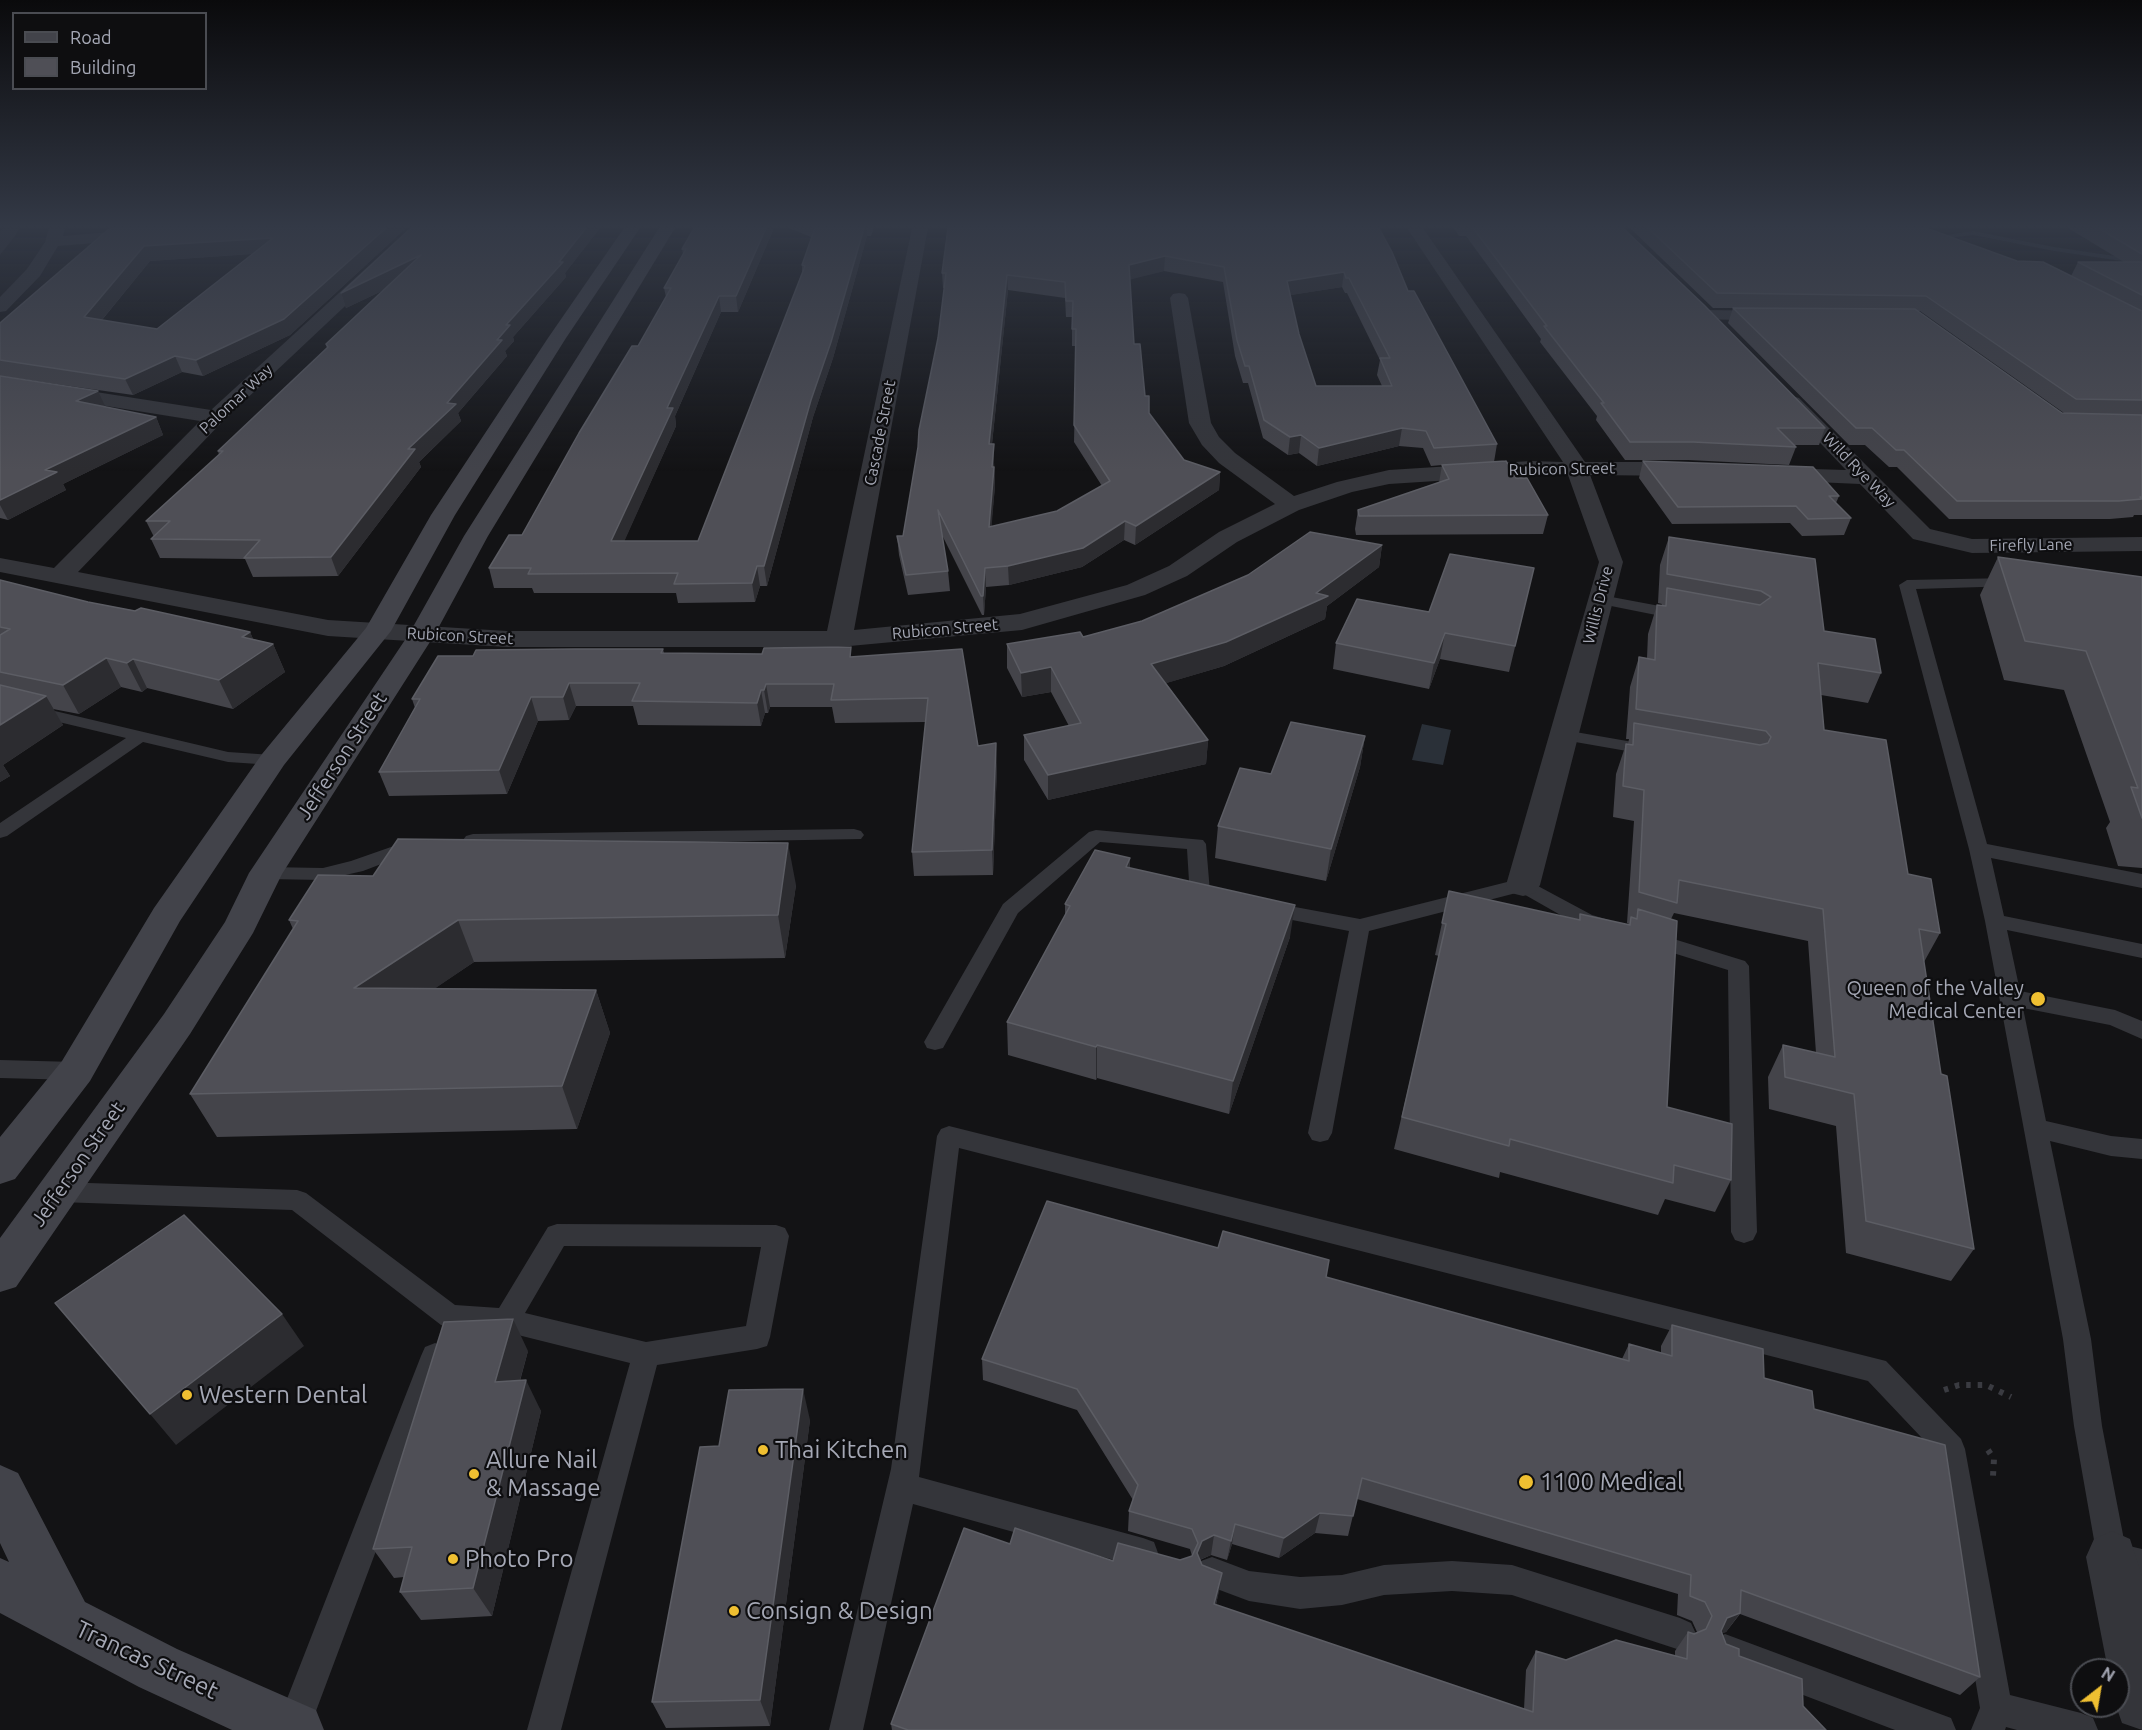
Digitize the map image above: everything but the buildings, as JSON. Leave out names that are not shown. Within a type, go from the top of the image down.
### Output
[{"type":"main road","points":[[0,1167],[76,1071],[166,916],[273,760],[378,632],[443,515],[577,309]]},
{"type":"main road","name":"Jefferson Street","points":[[0,1274],[177,1024],[241,925],[266,873],[422,634],[476,536],[617,309]]},
{"type":"main road","points":[[0,1490],[66,1622]]},
{"type":"main road","name":"Trancas Street","points":[[0,1584],[66,1622],[158,1668],[295,1728]]},
{"type":"street","name":"Palomar Way","points":[[59,577],[216,417],[333,309]]},
{"type":"street","name":"Cascade Street","points":[[839,639],[904,309]]},
{"type":"street","points":[[1181,309],[1200,423],[1210,440],[1227,458],[1291,505]]},
{"type":"street","name":"Willis Drive","points":[[1470,309],[1573,459],[1611,562],[1523,885]]},
{"type":"street","points":[[1700,309],[1724,332]]},
{"type":"street","points":[[1707,315],[1799,316]]},
{"type":"street","points":[[0,382],[216,417]]},
{"type":"street","name":"Wild Rye Way","points":[[1782,392],[1922,534]]},
{"type":"street","name":"Rubicon Street","points":[[0,565],[328,628],[507,639],[839,639],[1022,622],[1136,590],[1178,571],[1228,537],[1291,505],[1345,487],[1389,477],[1531,468],[1709,470]]},
{"type":"street","points":[[1752,473],[1866,477]]},
{"type":"street","name":"Firefly Lane","points":[[1922,534],[1972,546],[2142,544]]},
{"type":"street","points":[[2127,1560],[2142,1703]]},
{"type":"lane","points":[[2025,583],[1907,585],[1979,849],[2077,1339],[2088,1426],[2127,1560]]},
{"type":"lane","points":[[1601,600],[1694,617]]},
{"type":"lane","points":[[0,703],[228,757],[273,760]]},
{"type":"lane","points":[[0,832],[142,735]]},
{"type":"lane","points":[[1564,735],[1670,754]]},
{"type":"lane","points":[[460,840],[854,835]]},
{"type":"lane","points":[[935,1042],[1010,909],[1096,836],[1196,844],[1200,897],[1360,926],[1523,885],[1585,920],[1738,966],[1744,1232]]},
{"type":"lane","points":[[266,873],[322,874],[356,866],[396,850],[426,843]]},
{"type":"lane","points":[[1979,849],[2142,881]]},
{"type":"lane","points":[[1995,921],[2142,951]]},
{"type":"lane","points":[[1320,1133],[1360,926]]},
{"type":"lane","points":[[2010,998],[2115,1018],[2142,1031]]},
{"type":"lane","points":[[0,1069],[76,1071]]},
{"type":"lane","points":[[2035,1128],[2111,1146],[2142,1149]]},
{"type":"lane","points":[[846,1730],[903,1487],[949,1136],[1876,1370],[1951,1449],[1992,1719],[2081,1730]]},
{"type":"lane","points":[[59,1192],[297,1200],[450,1317],[507,1320],[646,1354],[757,1337],[776,1236],[557,1235],[507,1320]]},
{"type":"lane","points":[[295,1728],[450,1317]]},
{"type":"lane","points":[[544,1730],[646,1354]]},
{"type":"lane","points":[[903,1487],[1167,1559]]},
{"type":"lane","points":[[1212,1572],[1249,1586],[1300,1593],[1342,1590],[1384,1580],[1452,1576],[1512,1580],[1680,1634]]},
{"type":"lane","points":[[1725,1650],[1939,1730]]},
{"type":"path","points":[[1944,1390],[1959,1385],[1986,1385],[2011,1397]]},
{"type":"shaded area","points":[[1422,724],[1451,730],[1443,765],[1412,760]]},
{"type":"place","name":"Queen of the Valley Medical Center","points":[[2038,999]]},
{"type":"place","name":"Western Dental","points":[[187,1395]]},
{"type":"place","name":"Thai Kitchen","points":[[763,1450]]},
{"type":"place","name":"Allure Nail & Massage","points":[[474,1474]]},
{"type":"place","name":"1100 Medical","points":[[1526,1482]]},
{"type":"place","name":"Photo Pro","points":[[453,1559]]},
{"type":"place","name":"Consign & Design","points":[[734,1611]]}]
